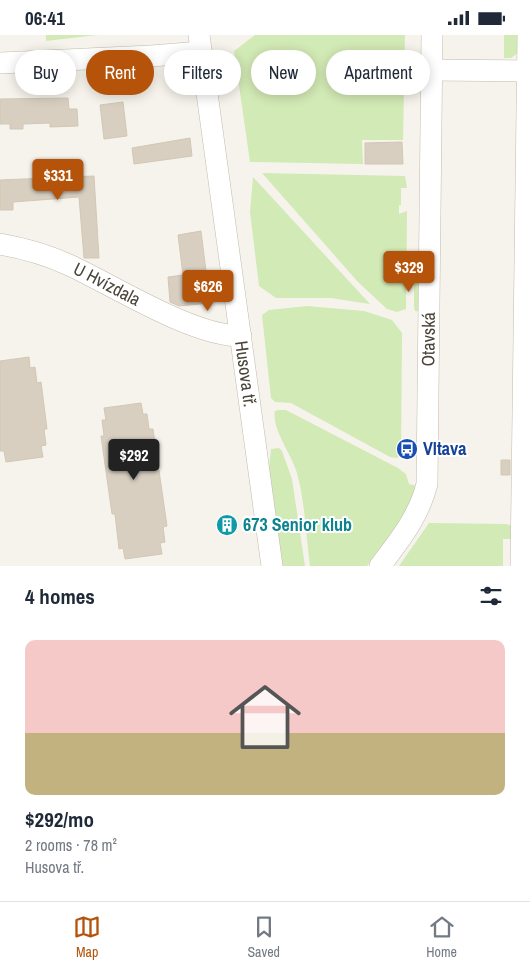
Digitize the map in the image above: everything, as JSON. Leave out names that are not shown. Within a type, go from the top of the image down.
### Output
[{"type":"street","name":"Otavská","points":[[380,566],[405,533],[421,505],[426,484],[432,35]]},
{"type":"street","points":[[521,566],[528,35]]},
{"type":"street","points":[[0,63],[84,60],[200,43]]},
{"type":"street","name":"Husova tř.","points":[[200,43],[272,566]]},
{"type":"street","points":[[431,70],[527,71]]},
{"type":"street","name":"U Hvízdala","points":[[0,243],[67,264],[196,327],[228,336],[241,336]]},
{"type":"green space","points":[[46,35],[97,35],[46,41]]},
{"type":"green space","points":[[255,35],[405,35],[405,50],[326,50],[326,95],[404,95],[403,140],[362,140],[363,164],[250,162],[240,95],[241,50],[235,50]]},
{"type":"green space","points":[[504,35],[522,35],[518,53],[511,58],[504,58]]},
{"type":"green space","points":[[262,173],[405,176],[407,188],[401,188],[399,214],[407,211],[406,309],[397,312],[387,309],[358,282]]},
{"type":"green space","points":[[253,177],[370,304],[331,298],[276,298],[259,286],[250,212]]},
{"type":"green space","points":[[414,255],[419,274],[421,312],[415,311],[414,307]]},
{"type":"green space","points":[[307,306],[364,311],[392,320],[402,333],[401,455],[397,458],[390,457],[291,403],[275,402],[271,398],[262,315],[269,310]]},
{"type":"green space","points":[[286,410],[398,468],[406,474],[409,484],[417,486],[403,517],[367,566],[310,566],[300,484],[276,425],[275,411]]},
{"type":"green space","points":[[279,448],[282,451],[292,479],[305,566],[279,566],[268,479],[271,449]]},
{"type":"green space","points":[[429,523],[506,524],[513,526],[517,539],[503,539],[503,566],[399,566]]},
{"type":"building","points":[[68,98],[69,109],[77,109],[78,126],[50,127],[50,123],[23,124],[23,129],[10,129],[10,124],[0,124],[0,99]]},
{"type":"building","points":[[123,102],[127,136],[104,139],[100,105]]},
{"type":"building","points":[[190,138],[192,156],[134,164],[132,148]]},
{"type":"building","points":[[402,142],[403,164],[365,164],[365,143]]},
{"type":"building","points":[[94,176],[99,258],[84,258],[79,197],[13,202],[13,210],[0,210],[0,180]]},
{"type":"building","points":[[201,231],[210,303],[179,306],[170,302],[168,277],[183,275],[178,235]]},
{"type":"building","points":[[29,357],[30,368],[35,367],[37,383],[41,382],[47,429],[44,429],[46,445],[41,446],[43,457],[6,462],[4,451],[0,451],[0,361]]},
{"type":"building","points":[[141,403],[143,414],[147,414],[149,429],[153,429],[167,526],[163,527],[165,542],[160,543],[162,554],[125,559],[123,548],[119,549],[115,514],[112,514],[101,436],[104,436],[102,420],[106,420],[104,408]]},
{"type":"building","points":[[501,460],[510,460],[510,475],[501,475]]},
{"type":"place","name":"Vltava","points":[[407,449]]},
{"type":"place","name":"673 Senior klub","points":[[227,525]]}]
